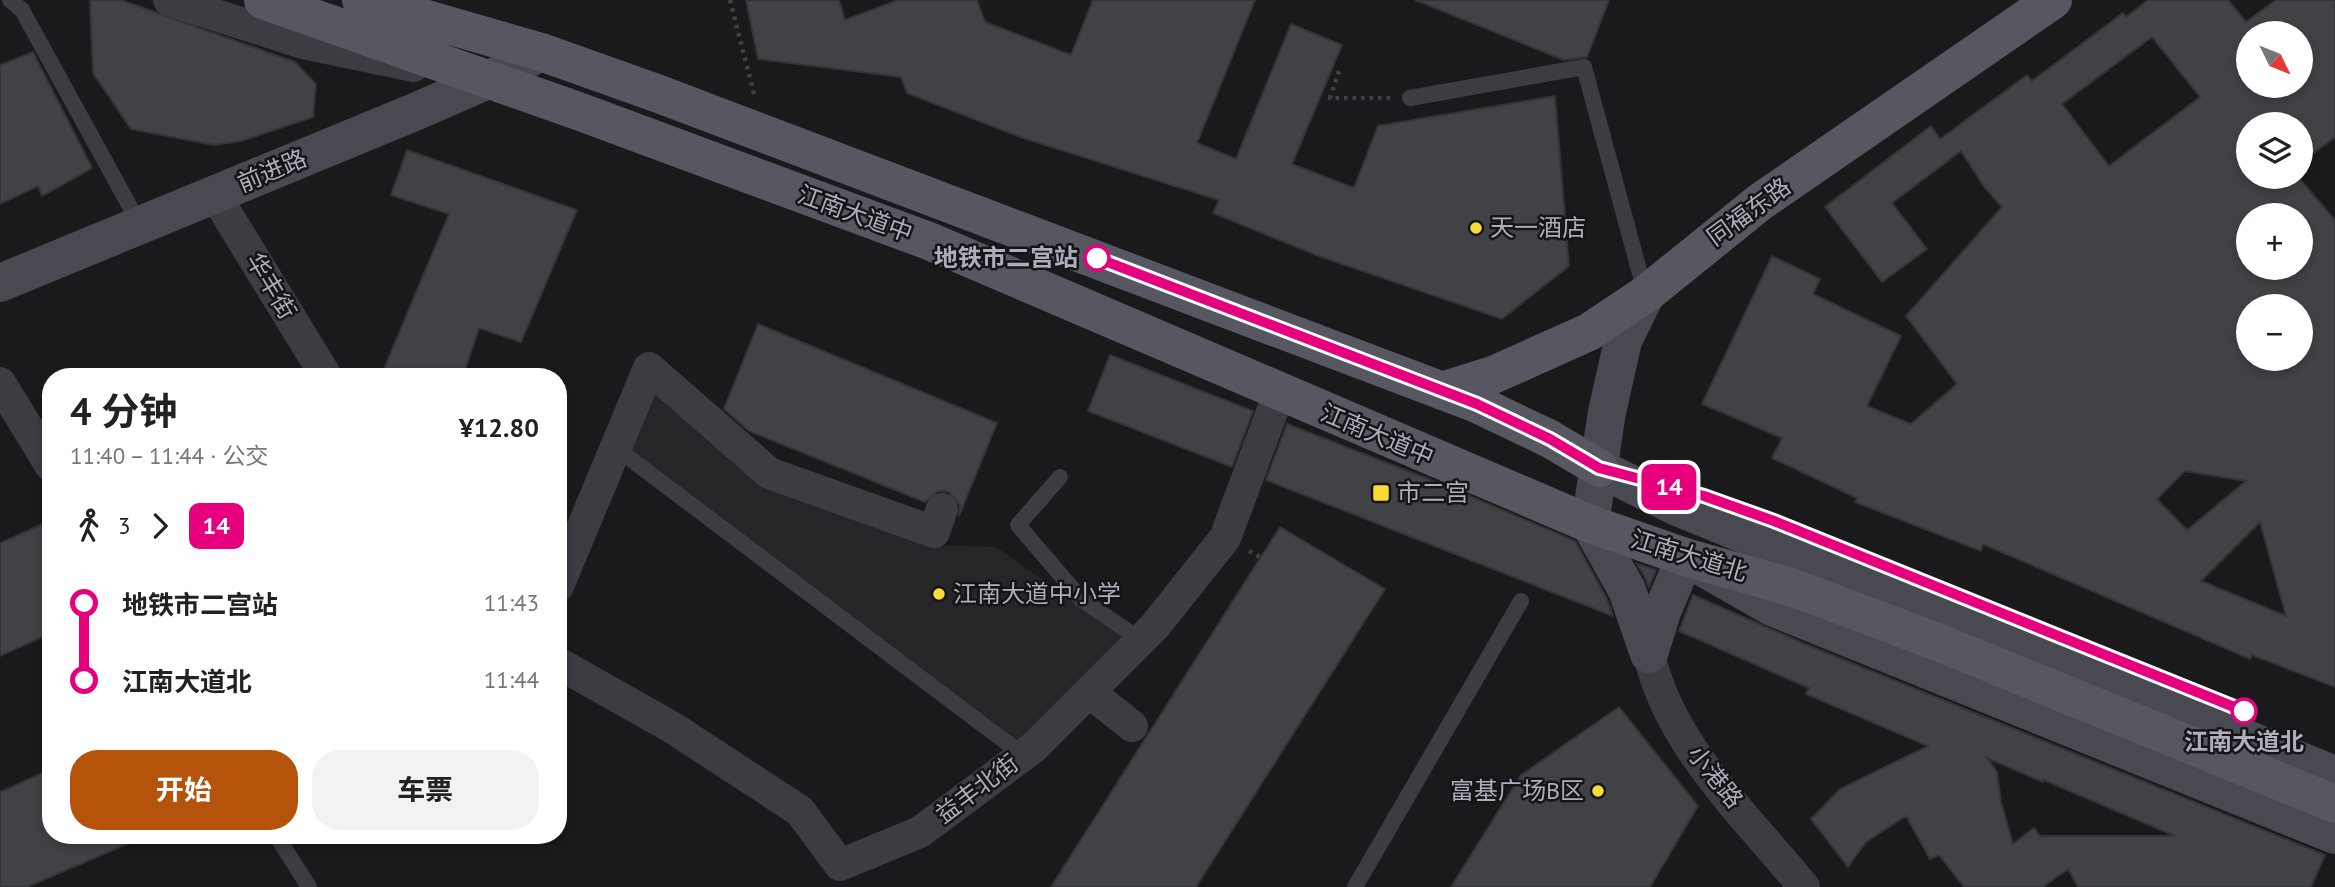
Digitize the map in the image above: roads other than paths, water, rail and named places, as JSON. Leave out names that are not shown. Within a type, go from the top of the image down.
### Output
[{"type":"main road","name":"江南大道中","points":[[263,0],[490,79],[929,241],[1590,524]]},
{"type":"main road","name":"江南大道中","points":[[361,0],[541,52],[764,134],[1442,391],[1550,439],[1599,468]]},
{"type":"main road","name":"同福东路","points":[[1590,524],[1607,412],[1623,341],[1646,294],[1760,202],[2053,0]]},
{"type":"main road","name":"前进路","points":[[0,282],[490,79],[541,52]]},
{"type":"main road","points":[[1442,391],[1493,375],[1589,332],[1646,294]]},
{"type":"main road","points":[[1599,468],[1704,496],[1774,521],[2335,747]]},
{"type":"main road","name":"江南大道北","points":[[1599,468],[1677,507],[2335,775]]},
{"type":"main road","points":[[1590,524],[1627,590],[1649,654]]},
{"type":"main road","name":"江南大道北","points":[[1590,524],[1685,557],[1794,588],[1935,641],[2335,804]]},
{"type":"main road","points":[[1649,654],[1662,612],[1685,557],[1772,607],[2335,835]]},
{"type":"street","points":[[169,0],[258,30],[347,54],[490,79]]},
{"type":"street","name":"华丰街","points":[[215,195],[321,368]]},
{"type":"street","points":[[567,565],[649,368],[769,473],[934,532],[942,509]]},
{"type":"street","points":[[0,383],[42,451]]},
{"type":"street","name":"益丰北街","points":[[567,668],[673,727],[800,811],[840,865],[920,832],[1023,755],[1141,640],[1225,538],[1279,393]]},
{"type":"street","name":"小港路","points":[[1649,654],[1655,682],[1682,736],[1804,887]]},
{"type":"street","points":[[1089,692],[1132,726]]},
{"type":"lane","points":[[10,0],[22,10],[140,226]]},
{"type":"lane","points":[[1410,98],[1584,67],[1646,294]]},
{"type":"lane","points":[[616,448],[1023,755]]},
{"type":"lane","points":[[1060,477],[1018,525],[1082,600],[1141,640]]},
{"type":"lane","points":[[1355,887],[1521,601]]},
{"type":"lane","points":[[282,844],[309,887]]},
{"type":"place","name":"天一酒店","points":[[1476,228]]},
{"type":"place","name":"地铁市二宫站","points":[[1097,258]]},
{"type":"place","name":"市二宫","points":[[1381,493]]},
{"type":"place","name":"江南大道中小学","points":[[939,594]]},
{"type":"place","name":"江南大道北","points":[[2244,711]]},
{"type":"place","name":"富基广场B区","points":[[1598,791]]}]
